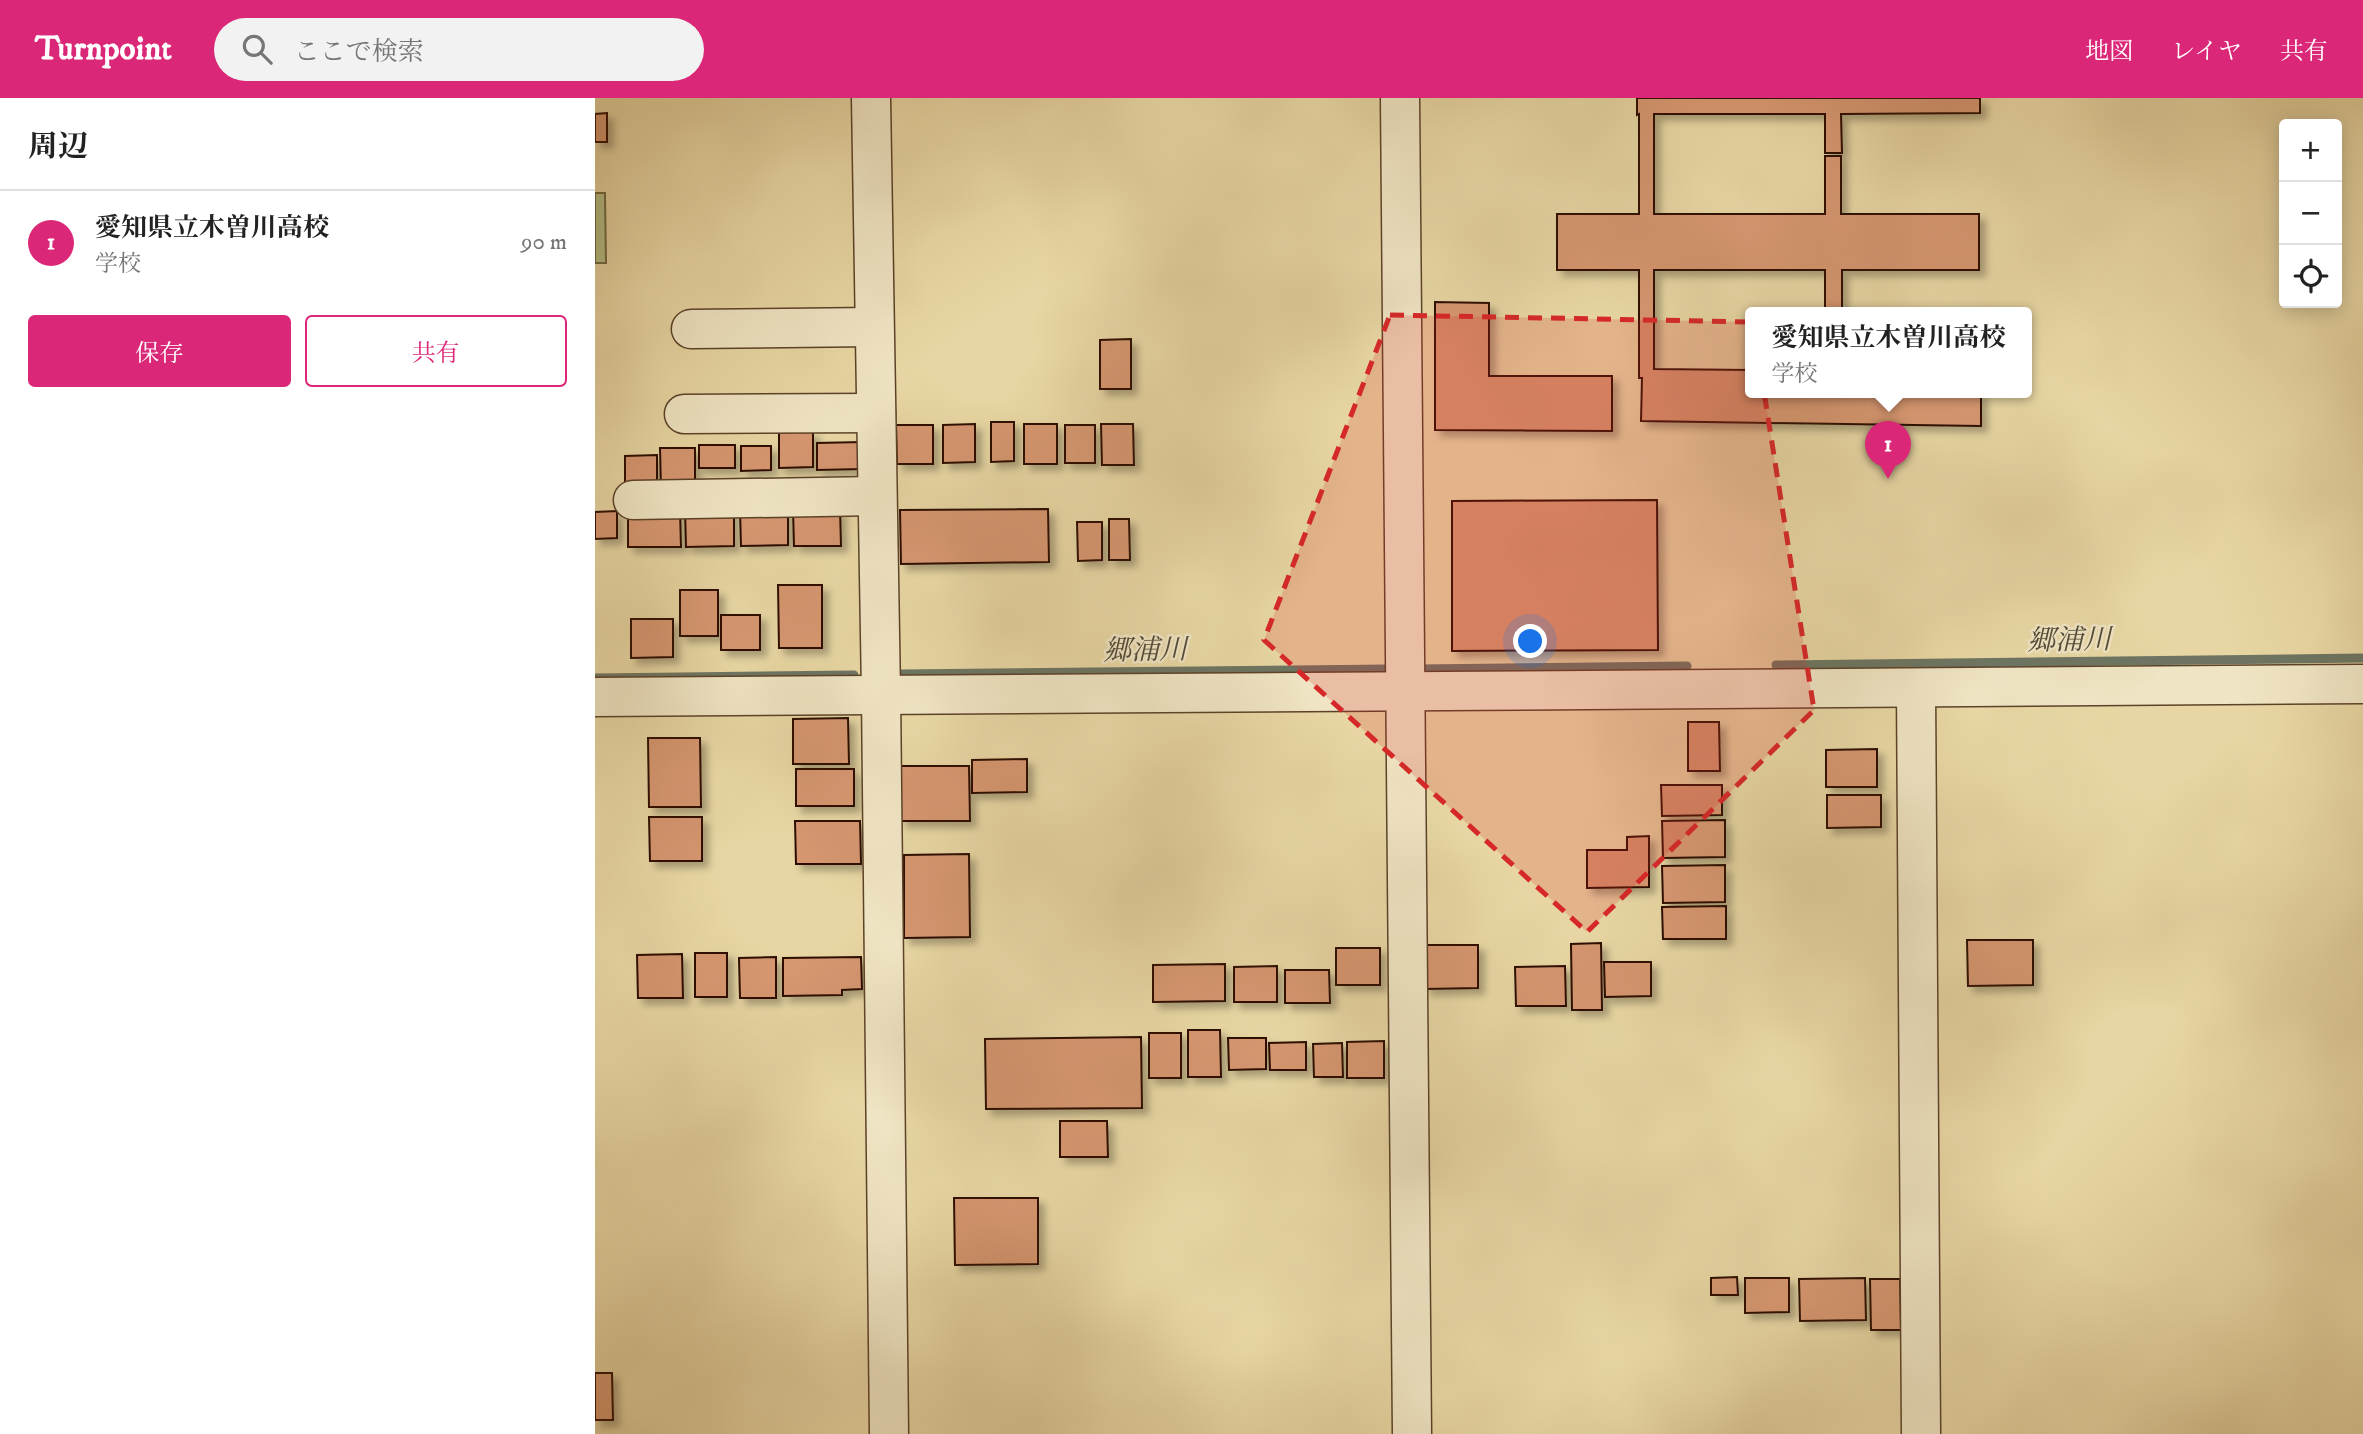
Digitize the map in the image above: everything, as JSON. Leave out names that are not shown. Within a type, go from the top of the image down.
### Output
[{"type":"street","points":[[871,98],[889,1434]]},
{"type":"street","points":[[1400,98],[1412,1434]]},
{"type":"street","points":[[691,329],[874,327]]},
{"type":"street","points":[[684,414],[876,413]]},
{"type":"street","points":[[633,500],[877,496]]},
{"type":"street","points":[[595,697],[2363,684]]},
{"type":"street","points":[[1916,689],[1921,1434]]},
{"type":"highlighted area","points":[[1390,315],[1753,322],[1814,710],[1587,932],[1264,640]]},
{"type":"green space","points":[[595,193],[605,193],[606,263],[595,263]]},
{"type":"building","points":[[1637,98],[1980,98],[1980,113],[1841,114],[1842,153],[1825,153],[1825,114],[1654,114],[1654,214],[1825,214],[1825,156],[1841,156],[1841,214],[1979,214],[1979,270],[1842,270],[1842,307],[1825,307],[1825,270],[1654,270],[1654,369],[1745,370],[1745,398],[1981,398],[1981,426],[1641,421],[1639,270],[1557,270],[1557,214],[1639,214],[1639,114],[1637,115]]},
{"type":"building","points":[[607,113],[607,142],[595,142],[595,114]]},
{"type":"building","points":[[1435,302],[1489,303],[1489,376],[1612,376],[1612,431],[1435,430]]},
{"type":"building","points":[[1131,339],[1131,389],[1100,389],[1100,340]]},
{"type":"building","points":[[991,422],[1014,422],[1014,461],[991,462]]},
{"type":"building","points":[[975,424],[975,462],[943,463],[943,425]]},
{"type":"building","points":[[1024,424],[1057,424],[1057,464],[1024,464]]},
{"type":"building","points":[[1101,424],[1133,424],[1134,465],[1102,465]]},
{"type":"building","points":[[896,425],[933,425],[933,464],[897,464]]},
{"type":"building","points":[[1065,425],[1095,425],[1095,463],[1065,463]]},
{"type":"building","points":[[779,432],[813,432],[813,467],[779,468]]},
{"type":"building","points":[[862,442],[862,469],[817,470],[817,443]]},
{"type":"building","points":[[699,445],[735,445],[735,468],[699,468]]},
{"type":"building","points":[[741,446],[771,446],[771,470],[741,471]]},
{"type":"building","points":[[660,448],[695,448],[695,488],[661,489]]},
{"type":"building","points":[[657,455],[657,491],[625,491],[625,456]]},
{"type":"building","points":[[1657,500],[1658,650],[1452,651],[1452,501]]},
{"type":"building","points":[[788,509],[788,545],[741,546],[740,510]]},
{"type":"building","points":[[793,509],[840,509],[841,546],[794,546]]},
{"type":"building","points":[[1048,509],[1049,562],[901,564],[900,510]]},
{"type":"building","points":[[685,510],[734,510],[734,546],[686,547]]},
{"type":"building","points":[[617,511],[617,538],[595,539],[595,512]]},
{"type":"building","points":[[628,511],[680,511],[681,547],[628,547]]},
{"type":"building","points":[[1109,519],[1129,519],[1130,560],[1109,560]]},
{"type":"building","points":[[1077,522],[1102,522],[1102,560],[1078,561]]},
{"type":"building","points":[[778,585],[822,585],[822,648],[779,648]]},
{"type":"building","points":[[680,590],[718,590],[718,636],[680,636]]},
{"type":"building","points":[[721,615],[760,615],[760,650],[721,650]]},
{"type":"building","points":[[631,619],[673,619],[673,657],[631,658]]},
{"type":"building","points":[[848,718],[849,764],[793,764],[793,719]]},
{"type":"building","points":[[1688,722],[1719,722],[1720,771],[1688,771]]},
{"type":"building","points":[[648,738],[700,738],[701,807],[649,807]]},
{"type":"building","points":[[1877,749],[1877,787],[1826,787],[1826,750]]},
{"type":"building","points":[[1027,759],[1027,792],[972,793],[972,760]]},
{"type":"building","points":[[900,766],[969,766],[970,821],[900,821]]},
{"type":"building","points":[[796,769],[854,769],[854,806],[796,806]]},
{"type":"building","points":[[1661,785],[1722,785],[1722,815],[1662,816]]},
{"type":"building","points":[[1827,795],[1881,795],[1881,827],[1827,828]]},
{"type":"building","points":[[649,817],[702,817],[702,861],[650,861]]},
{"type":"building","points":[[1725,820],[1725,857],[1663,858],[1662,821]]},
{"type":"building","points":[[795,821],[860,821],[861,864],[796,864]]},
{"type":"building","points":[[1649,836],[1649,887],[1587,888],[1587,850],[1627,850],[1627,837]]},
{"type":"building","points":[[969,854],[970,937],[904,938],[904,855]]},
{"type":"building","points":[[1725,865],[1725,902],[1663,903],[1662,866]]},
{"type":"building","points":[[1726,906],[1726,939],[1663,939],[1662,907]]},
{"type":"building","points":[[1967,940],[2033,940],[2033,985],[1968,986]]},
{"type":"building","points":[[1601,943],[1602,1010],[1572,1010],[1571,944]]},
{"type":"building","points":[[1424,945],[1478,945],[1478,988],[1425,989]]},
{"type":"building","points":[[1336,948],[1380,948],[1380,985],[1336,985]]},
{"type":"building","points":[[695,953],[727,953],[727,997],[695,997]]},
{"type":"building","points":[[682,954],[683,998],[638,998],[637,955]]},
{"type":"building","points":[[776,957],[776,998],[740,998],[739,958]]},
{"type":"building","points":[[861,957],[862,989],[842,990],[842,995],[783,996],[783,958]]},
{"type":"building","points":[[1604,962],[1651,962],[1651,996],[1605,997]]},
{"type":"building","points":[[1225,964],[1225,1001],[1153,1002],[1153,965]]},
{"type":"building","points":[[1277,966],[1277,1002],[1234,1002],[1234,967]]},
{"type":"building","points":[[1565,966],[1566,1006],[1516,1006],[1515,967]]},
{"type":"building","points":[[1285,970],[1329,970],[1330,1003],[1285,1003]]},
{"type":"building","points":[[1188,1030],[1220,1030],[1221,1077],[1188,1077]]},
{"type":"building","points":[[1149,1033],[1181,1033],[1181,1078],[1149,1078]]},
{"type":"building","points":[[1141,1037],[1142,1108],[986,1109],[985,1039]]},
{"type":"building","points":[[1228,1038],[1266,1038],[1266,1069],[1229,1070]]},
{"type":"building","points":[[1384,1041],[1384,1078],[1347,1078],[1347,1042]]},
{"type":"building","points":[[1306,1042],[1306,1070],[1270,1070],[1269,1043]]},
{"type":"building","points":[[1342,1043],[1343,1077],[1314,1077],[1313,1044]]},
{"type":"building","points":[[1060,1121],[1107,1121],[1108,1157],[1060,1157]]},
{"type":"building","points":[[954,1198],[1038,1198],[1038,1264],[955,1265]]},
{"type":"building","points":[[1737,1277],[1738,1295],[1711,1295],[1711,1278]]},
{"type":"building","points":[[1745,1278],[1789,1278],[1789,1312],[1745,1313]]},
{"type":"building","points":[[1865,1278],[1866,1320],[1800,1321],[1799,1279]]},
{"type":"building","points":[[1870,1279],[1900,1279],[1901,1330],[1871,1330]]},
{"type":"building","points":[[595,1373],[612,1373],[613,1420],[595,1420]]},
{"type":"waterway","name":"郷浦川","points":[[1776,665],[2363,658]]},
{"type":"waterway","name":"郷浦川","points":[[1418,669],[1687,666]]},
{"type":"waterway","name":"郷浦川","points":[[901,674],[1388,669]]},
{"type":"waterway","name":"郷浦川","points":[[595,678],[854,675]]},
{"type":"place","name":"愛知県立木曽川高校","points":[[1888,479]]}]
